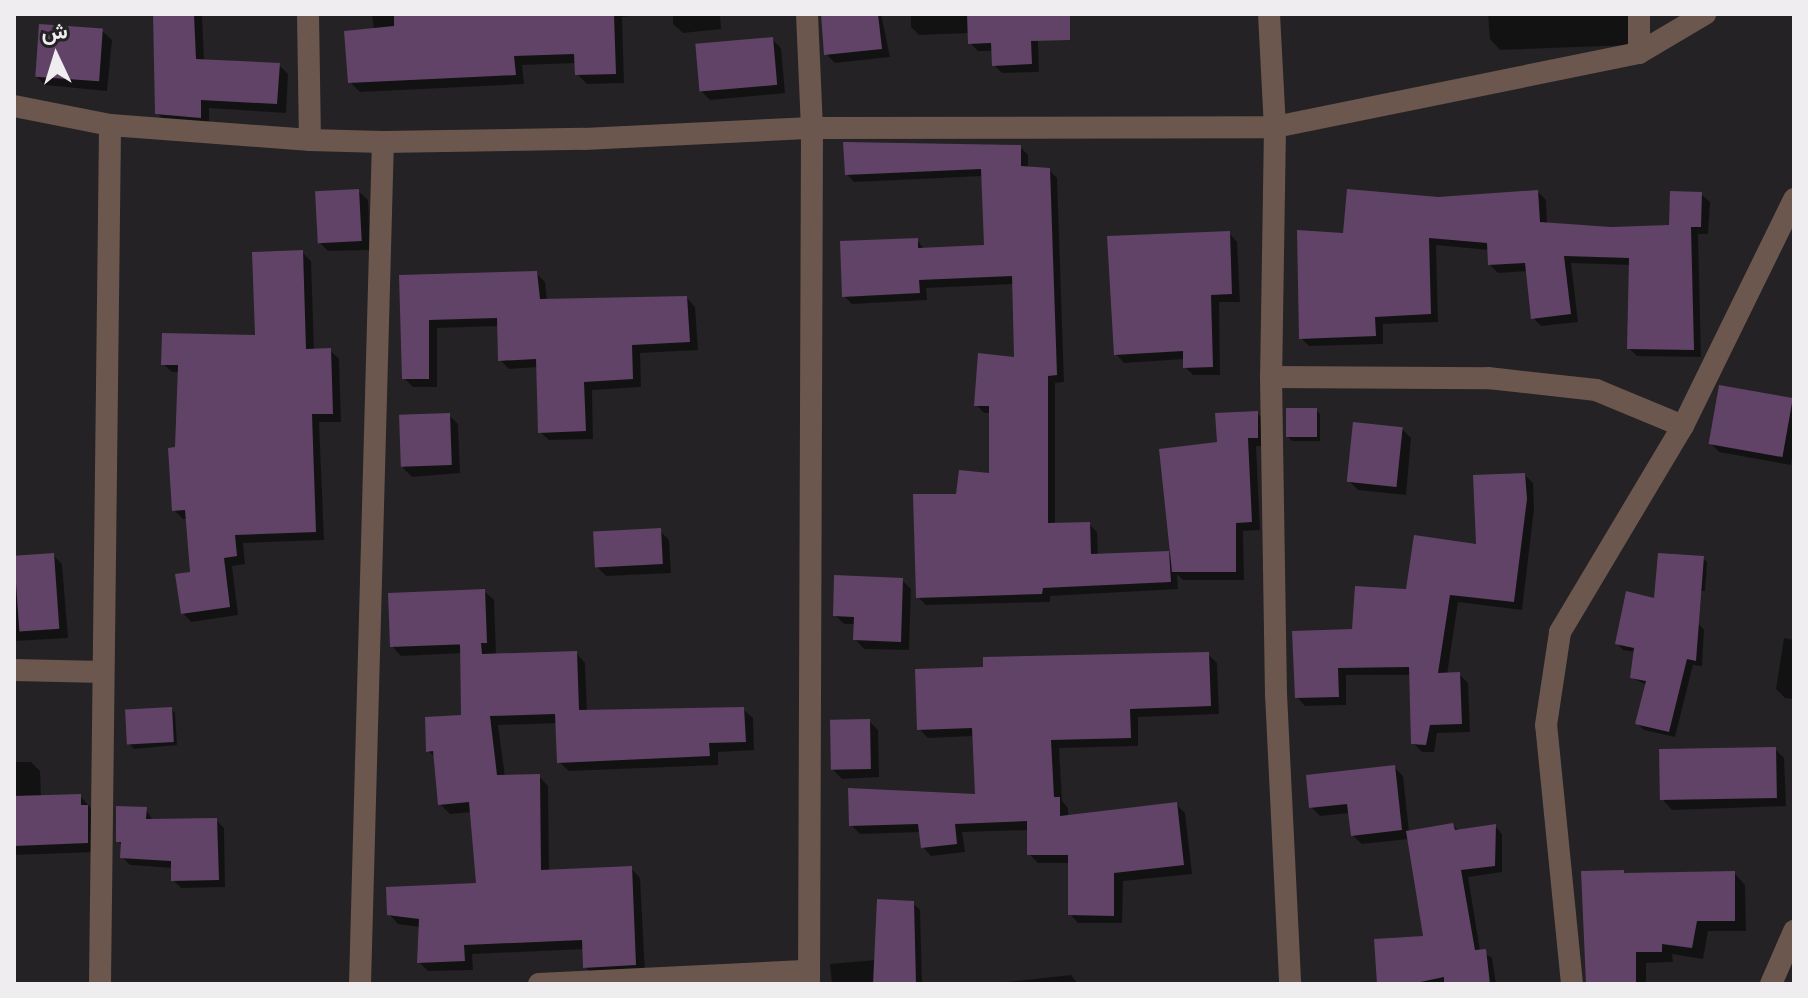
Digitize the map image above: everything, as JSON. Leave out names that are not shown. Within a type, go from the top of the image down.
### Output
[{"type":"street","points":[[308,14],[310,140]]},
{"type":"street","points":[[539,984],[809,978],[812,128],[807,14]]},
{"type":"street","points":[[1269,14],[1275,127],[1271,377],[1276,694],[1290,984]]},
{"type":"street","points":[[1639,14],[1639,53]]},
{"type":"street","points":[[14,106],[110,125],[310,140],[383,142],[584,139],[812,128],[1275,127],[1639,53],[1705,14]]},
{"type":"street","points":[[100,984],[110,125]]},
{"type":"street","points":[[360,984],[383,142]]},
{"type":"street","points":[[1572,984],[1546,725],[1560,632],[1683,426],[1794,199]]},
{"type":"street","points":[[1271,377],[1488,378],[1596,390],[1683,426]]},
{"type":"street","points":[[14,670],[103,672]]},
{"type":"street","points":[[1771,984],[1794,931]]},
{"type":"building","points":[[153,14],[194,14],[196,59],[280,63],[277,104],[201,100],[201,118],[155,114]]},
{"type":"building","points":[[394,14],[614,14],[616,74],[575,75],[574,54],[514,56],[516,75],[348,83],[344,31],[394,26]]},
{"type":"building","points":[[821,14],[878,14],[882,49],[824,55]]},
{"type":"building","points":[[967,14],[1070,14],[1070,40],[1031,41],[1032,64],[992,66],[991,43],[968,44]]},
{"type":"building","points":[[39,24],[103,28],[99,81],[35,77]]},
{"type":"building","points":[[773,37],[777,85],[699,92],[695,44]]},
{"type":"building","points":[[843,142],[1021,145],[1021,166],[1050,168],[1057,375],[1048,376],[1048,523],[1090,522],[1091,554],[1169,551],[1171,582],[1043,588],[1042,594],[916,598],[913,494],[956,494],[959,470],[989,473],[989,406],[974,406],[978,353],[1014,357],[1012,276],[919,280],[920,293],[842,297],[840,241],[918,238],[918,248],[984,245],[981,169],[845,175]]},
{"type":"building","points":[[359,189],[362,241],[318,243],[315,191]]},
{"type":"building","points":[[1347,189],[1438,197],[1538,190],[1540,222],[1611,227],[1669,225],[1670,191],[1702,192],[1701,227],[1691,227],[1694,350],[1627,349],[1629,258],[1564,256],[1571,314],[1531,319],[1525,263],[1488,265],[1487,243],[1429,238],[1431,314],[1375,317],[1376,336],[1299,339],[1297,230],[1343,233]]},
{"type":"building","points":[[1230,231],[1232,294],[1211,295],[1213,367],[1183,368],[1183,351],[1114,355],[1107,236]]},
{"type":"building","points":[[303,250],[306,349],[331,348],[333,414],[312,414],[316,532],[235,535],[237,556],[224,558],[230,607],[181,614],[175,574],[190,572],[185,510],[172,511],[168,448],[175,447],[178,365],[161,365],[162,333],[255,335],[252,252]]},
{"type":"building","points":[[537,271],[540,299],[687,296],[690,342],[632,345],[633,379],[584,382],[586,431],[538,433],[536,359],[498,361],[497,318],[429,320],[429,379],[402,379],[399,275]]},
{"type":"building","points":[[1719,385],[1793,398],[1782,457],[1709,444]]},
{"type":"building","points":[[1286,408],[1317,408],[1317,437],[1286,437]]},
{"type":"building","points":[[1258,411],[1258,438],[1248,438],[1252,522],[1236,523],[1236,572],[1172,572],[1159,449],[1217,442],[1215,413]]},
{"type":"building","points":[[450,413],[452,465],[401,467],[399,415]]},
{"type":"building","points":[[1353,422],[1403,427],[1396,487],[1347,482]]},
{"type":"building","points":[[1525,473],[1527,499],[1514,602],[1450,595],[1438,673],[1460,672],[1462,724],[1430,725],[1426,745],[1411,744],[1409,667],[1338,668],[1339,697],[1295,698],[1292,631],[1352,629],[1355,586],[1406,589],[1414,535],[1476,544],[1473,475]]},
{"type":"building","points":[[661,528],[663,564],[595,568],[593,532]]},
{"type":"building","points":[[54,553],[59,629],[19,632],[14,556]]},
{"type":"building","points":[[1658,553],[1704,556],[1696,661],[1687,659],[1669,732],[1635,724],[1646,681],[1630,678],[1634,648],[1615,644],[1626,591],[1654,598]]},
{"type":"building","points":[[834,575],[903,578],[901,642],[853,640],[854,617],[833,616]]},
{"type":"building","points":[[485,589],[487,643],[481,643],[482,654],[577,651],[579,710],[744,707],[746,742],[709,743],[710,756],[557,763],[555,714],[490,716],[497,775],[540,774],[541,870],[632,866],[636,965],[583,968],[582,940],[464,945],[465,961],[417,963],[419,919],[387,915],[386,887],[476,883],[469,802],[438,805],[433,751],[426,752],[425,717],[461,715],[460,644],[390,647],[388,593]]},
{"type":"building","points":[[1209,652],[1211,706],[1130,709],[1131,738],[1051,740],[1054,797],[1060,797],[1060,816],[1177,802],[1184,865],[1114,873],[1114,916],[1068,915],[1068,855],[1027,855],[1027,821],[955,824],[957,844],[921,848],[918,824],[849,826],[848,788],[975,794],[972,728],[917,730],[915,669],[983,667],[983,657]]},
{"type":"building","points":[[172,707],[174,742],[127,744],[125,709]]},
{"type":"building","points":[[870,719],[871,769],[831,770],[830,720]]},
{"type":"building","points":[[1776,747],[1777,798],[1660,800],[1659,749]]},
{"type":"building","points":[[1395,765],[1402,830],[1351,836],[1347,804],[1309,808],[1306,775]]},
{"type":"building","points":[[81,794],[81,805],[88,805],[88,843],[14,846],[14,796]]},
{"type":"building","points":[[116,806],[147,807],[146,819],[217,818],[219,880],[171,881],[171,861],[120,858],[121,842],[116,842]]},
{"type":"building","points":[[1453,823],[1455,830],[1496,824],[1495,866],[1461,870],[1475,950],[1486,949],[1490,984],[1444,984],[1444,977],[1411,984],[1377,984],[1374,939],[1423,936],[1406,831]]},
{"type":"building","points":[[1624,870],[1624,873],[1735,871],[1735,921],[1697,921],[1692,948],[1662,944],[1662,952],[1636,952],[1636,984],[1586,984],[1581,871]]},
{"type":"building","points":[[877,899],[914,901],[916,984],[873,984]]}]
